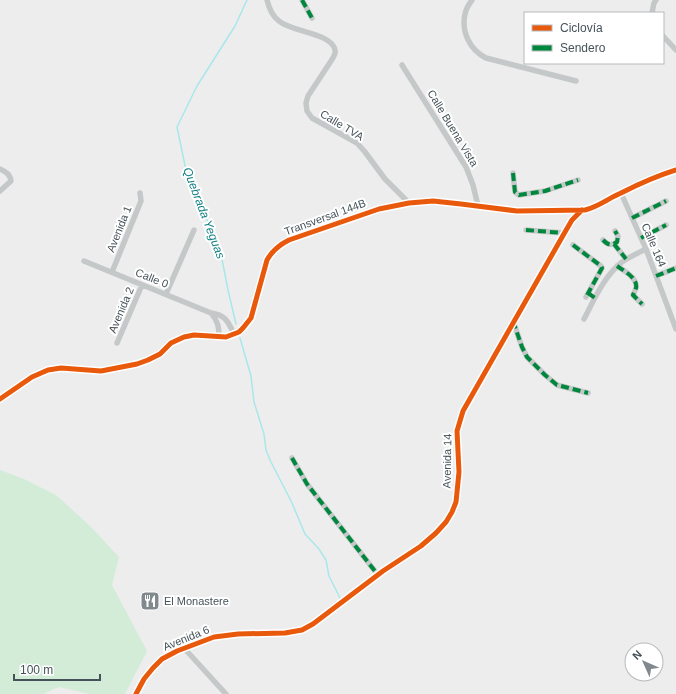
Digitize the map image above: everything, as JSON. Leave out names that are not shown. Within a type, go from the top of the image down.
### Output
[{"type":"street","name":"Calle TVA","points":[[267,0],[270,10],[278,21],[287,26],[318,36],[330,42],[335,49],[331,62],[308,96],[306,103],[307,111],[312,118],[358,143],[384,179],[409,203]]},
{"type":"street","points":[[302,0],[312,18]]},
{"type":"street","points":[[472,0],[465,14],[464,26],[469,43],[480,55],[486,58],[576,81]]},
{"type":"street","points":[[652,12],[656,0]]},
{"type":"street","points":[[664,37],[676,50]]},
{"type":"street","name":"Calle Buena Vista","points":[[402,64],[466,166],[478,206]]},
{"type":"street","points":[[0,169],[10,176],[10,181],[0,191]]},
{"type":"street","name":"Transversal 144B","points":[[234,334],[239,332],[251,318],[267,260],[276,248],[289,240],[379,209],[409,203],[433,201],[517,211],[582,210],[593,208],[620,193],[676,170]]},
{"type":"street","points":[[513,173],[516,192],[519,195],[545,190],[578,180]]},
{"type":"street","name":"Avenida 1","points":[[112,272],[141,201],[140,193]]},
{"type":"street","name":"Calle 164","points":[[620,193],[646,249],[676,329]]},
{"type":"street","points":[[632,218],[666,201]]},
{"type":"street","name":"Avenida 14","points":[[238,634],[277,634],[302,630],[378,575],[422,546],[446,522],[456,502],[459,472],[458,431],[462,411],[564,233],[572,220],[582,210]]},
{"type":"street","points":[[641,238],[666,225]]},
{"type":"street","points":[[166,294],[194,230]]},
{"type":"street","points":[[526,230],[564,233]]},
{"type":"street","points":[[603,240],[609,245],[617,242],[618,236],[615,231]]},
{"type":"street","points":[[614,244],[626,259]]},
{"type":"street","points":[[573,245],[602,268],[587,295],[596,298]]},
{"type":"street","points":[[584,319],[603,284],[617,266],[626,259],[646,249]]},
{"type":"street","name":"Calle 0","points":[[84,261],[211,313],[220,314],[225,318],[234,334]]},
{"type":"street","points":[[617,266],[630,275],[633,279],[636,287],[633,295],[642,304]]},
{"type":"street","points":[[656,276],[676,268]]},
{"type":"street","name":"Avenida 2","points":[[117,342],[142,285]]},
{"type":"street","points":[[211,313],[216,319],[219,329],[219,337]]},
{"type":"street","points":[[513,321],[527,357],[545,375],[557,385],[588,394]]},
{"type":"street","points":[[0,399],[32,377],[48,370],[61,368],[101,371],[137,364],[148,360],[160,354],[171,343],[184,337],[194,335],[226,337],[234,334]]},
{"type":"street","points":[[292,458],[307,484],[378,575]]},
{"type":"street","name":"Avenida 6","points":[[136,694],[144,679],[153,668],[162,659],[177,650],[214,637],[238,634]]},
{"type":"street","points":[[184,648],[226,694]]},
{"type":"green space","points":[[0,470],[24,479],[56,495],[90,526],[119,557],[112,585],[147,651],[125,694],[90,694],[59,687],[43,694],[0,694]]},
{"type":"waterway","name":"Quebrada Yeguas","points":[[236,324],[220,249],[187,175],[177,127],[197,86],[235,26],[247,0]]},
{"type":"waterway","name":"Quebrada Yeguas","points":[[240,338],[251,376],[254,402],[264,434],[266,450],[292,503],[305,534],[319,549],[326,560],[329,576],[340,598]]},
{"type":"marked path","points":[[302,0],[312,18]]},
{"type":"marked path","points":[[513,173],[515,192],[519,195],[545,191],[578,180]]},
{"type":"marked path","points":[[632,218],[666,201]]},
{"type":"marked path","points":[[641,238],[666,225]]},
{"type":"marked path","points":[[526,230],[564,233]]},
{"type":"marked path","points":[[603,240],[610,244],[617,242],[618,236],[615,231]]},
{"type":"marked path","points":[[614,244],[626,259]]},
{"type":"marked path","points":[[573,245],[602,268],[586,297]]},
{"type":"marked path","points":[[617,266],[630,275],[635,281],[636,288],[633,295],[642,304]]},
{"type":"marked path","points":[[656,276],[676,268]]},
{"type":"marked path","points":[[588,293],[595,298]]},
{"type":"marked path","points":[[513,321],[527,357],[545,375],[557,385],[588,393]]},
{"type":"marked path","points":[[292,458],[307,484],[378,575]]},
{"type":"cycle path","points":[[0,399],[32,377],[48,370],[61,368],[101,371],[137,364],[160,354],[171,343],[184,337],[194,335],[226,337],[239,332],[251,318],[267,260],[276,248],[289,240],[379,209],[409,203],[433,201],[517,211],[585,210],[594,207],[641,183],[676,170]]},
{"type":"cycle path","points":[[136,694],[144,679],[153,668],[162,659],[177,651],[214,637],[238,634],[285,633],[302,630],[313,624],[383,571],[421,546],[436,533],[446,522],[456,502],[459,472],[457,431],[463,411],[572,220],[582,210]]},
{"type":"place","name":"El Monastere","points":[[150,601]]}]
